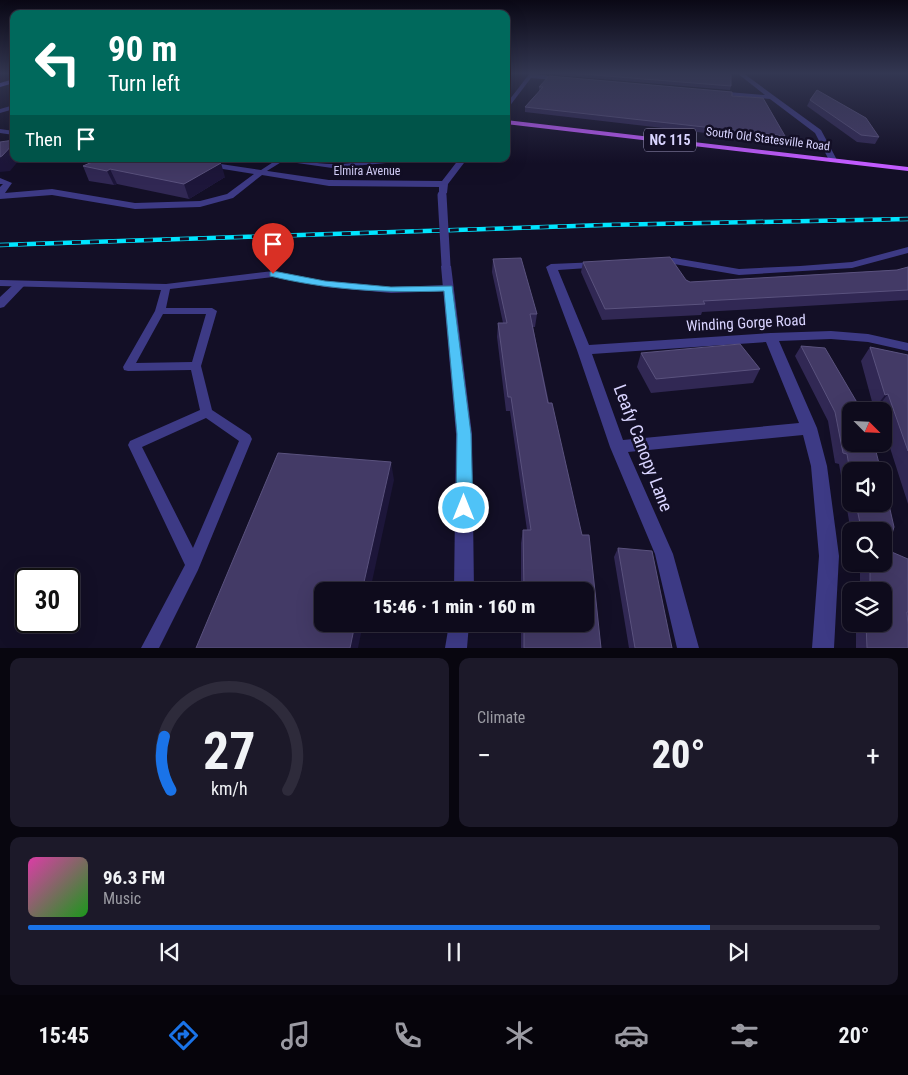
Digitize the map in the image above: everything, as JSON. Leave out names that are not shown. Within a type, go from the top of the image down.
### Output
[{"type":"main road","name":"South Old Statesville Road","points":[[510,124],[645,138],[908,169]]},
{"type":"main road","name":"South Old Statesville Road","points":[[510,130],[537,131],[908,174]]},
{"type":"street","points":[[780,103],[818,132],[833,160]]},
{"type":"street","name":"Elmira Avenue","points":[[192,162],[328,184],[444,184]]},
{"type":"street","points":[[461,162],[444,184],[442,195],[446,266],[464,434],[464,582]]},
{"type":"street","points":[[0,194],[52,192],[135,206],[200,204],[230,196],[260,173]]},
{"type":"street","points":[[0,180],[6,180],[8,183],[0,194]]},
{"type":"street","points":[[645,262],[674,261],[739,272],[783,270],[852,265],[908,250]]},
{"type":"street","name":"Leafy Canopy Lane","points":[[608,264],[551,267],[584,350],[618,446],[664,554],[688,648]]},
{"type":"street","points":[[0,304],[19,284]]},
{"type":"street","name":"Winding Gorge Road","points":[[584,350],[771,336],[831,335],[868,338],[908,347]]},
{"type":"street","points":[[771,336],[810,428],[819,466],[829,556],[823,648]]},
{"type":"street","points":[[618,446],[810,428]]},
{"type":"street","points":[[456,648],[458,632]]},
{"type":"lane","points":[[260,173],[277,162]]},
{"type":"lane","points":[[303,162],[332,166],[375,162]]},
{"type":"lane","points":[[0,283],[166,287],[273,274],[325,284],[391,290],[449,288]]},
{"type":"lane","points":[[166,287],[160,311],[128,368],[196,366]]},
{"type":"lane","points":[[149,648],[193,565],[246,439],[207,412],[196,366],[212,311],[160,311]]},
{"type":"lane","points":[[193,565],[134,445],[207,412]]},
{"type":"building","points":[[528,103],[766,103],[785,136],[525,107]]},
{"type":"building","points":[[815,103],[840,103],[866,118],[879,137],[861,135]]},
{"type":"building","points":[[10,141],[10,147],[0,157],[0,142]]},
{"type":"building","points":[[92,162],[221,163],[184,184],[110,169],[107,171],[83,166]]},
{"type":"building","points":[[670,257],[686,280],[690,282],[897,270],[908,267],[908,290],[703,301],[705,304],[605,309],[583,262]]},
{"type":"building","points":[[521,258],[537,314],[530,314],[548,403],[552,403],[582,535],[589,535],[594,582],[524,582],[523,530],[531,530],[511,397],[508,397],[498,323],[507,323],[493,259]]},
{"type":"building","points":[[740,344],[760,369],[656,379],[641,353]]},
{"type":"building","points":[[801,346],[825,348],[857,402],[842,402],[842,448],[835,412]]},
{"type":"building","points":[[870,347],[908,355],[908,451],[892,402],[888,394],[885,395]]},
{"type":"building","points":[[876,452],[879,462],[848,462],[847,454],[843,453]]},
{"type":"building","points":[[278,453],[391,462],[364,582],[314,582],[314,632],[353,632],[350,648],[196,648]]},
{"type":"building","points":[[858,512],[891,512],[894,527],[892,534],[892,522],[860,522]]},
{"type":"building","points":[[618,548],[652,551],[672,648],[635,648]]},
{"type":"building","points":[[892,552],[908,559],[908,648],[867,648],[866,632],[892,632],[892,582],[870,582],[870,572],[892,572]]},
{"type":"building","points":[[594,582],[601,648],[524,648],[524,632],[594,632]]},
{"type":"railway","points":[[0,245],[605,225],[908,219]]},
{"type":"route","points":[[273,274],[325,284],[391,290],[449,288],[464,434],[464,508]]}]
